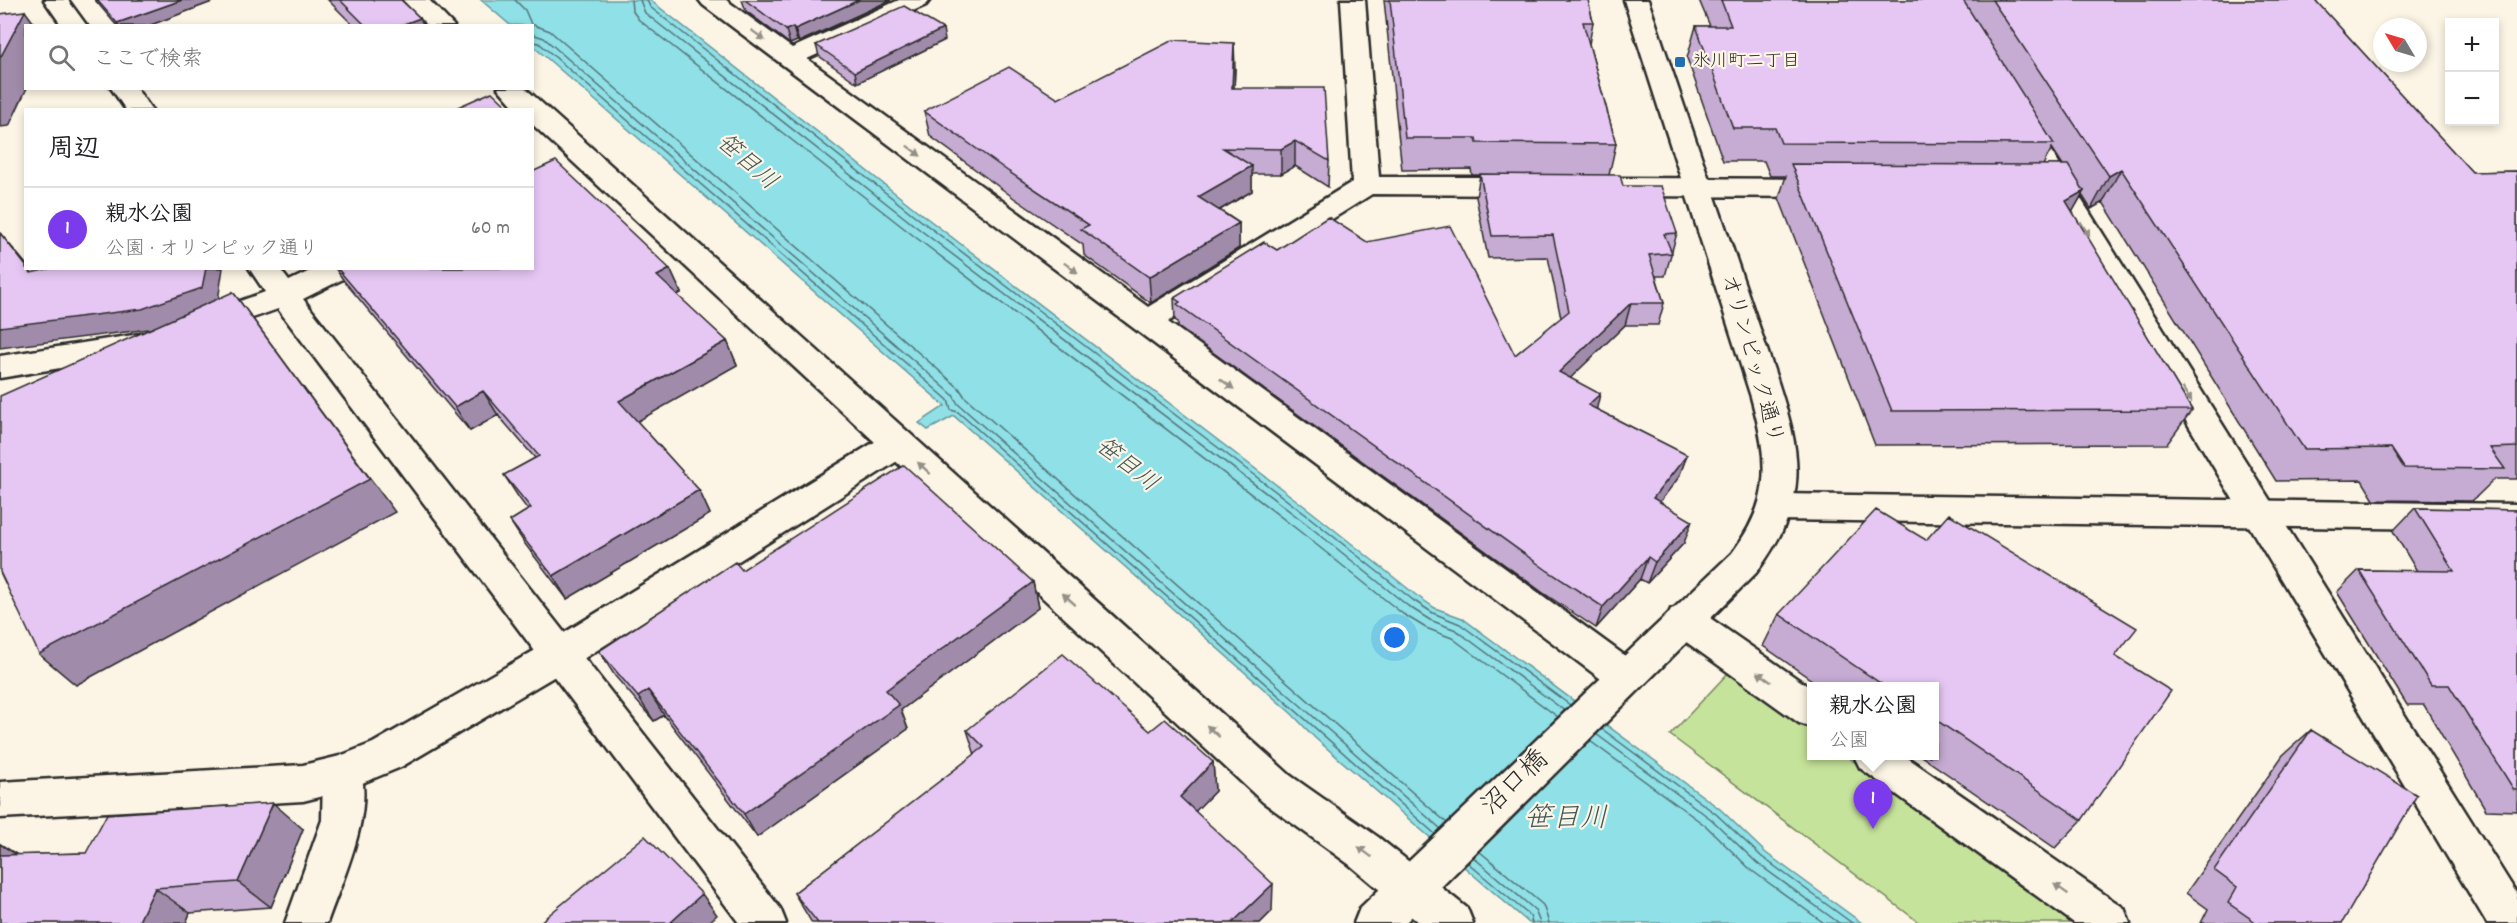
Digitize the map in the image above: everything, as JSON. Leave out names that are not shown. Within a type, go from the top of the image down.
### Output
[{"type":"street","points":[[56,0],[74,24]]},
{"type":"street","points":[[415,0],[440,24]]},
{"type":"street","points":[[711,0],[1145,323],[1615,688]]},
{"type":"street","points":[[790,58],[918,0]]},
{"type":"street","points":[[1353,0],[1366,185]]},
{"type":"street","name":"オリンピック通り","points":[[1615,688],[1744,563],[1764,537],[1777,507],[1780,483],[1776,433],[1699,188],[1636,0]]},
{"type":"street","points":[[124,90],[138,108]]},
{"type":"street","points":[[512,90],[530,108]]},
{"type":"street","points":[[2005,99],[2048,188],[2260,512],[2511,923]]},
{"type":"street","points":[[534,113],[571,160],[898,444],[1277,789],[1364,851],[1420,879],[1452,923]]},
{"type":"street","points":[[1145,323],[1366,185],[1544,186]]},
{"type":"street","points":[[1592,187],[1850,188]]},
{"type":"street","points":[[0,367],[157,342],[173,336],[273,282],[331,270]]},
{"type":"street","points":[[273,282],[765,923]]},
{"type":"street","points":[[0,800],[303,783],[343,773],[387,755],[559,655],[898,444]]},
{"type":"street","points":[[1777,507],[2517,517]]},
{"type":"street","points":[[1684,620],[1807,707]]},
{"type":"street","name":"沼口橋","points":[[1420,879],[1615,688]]},
{"type":"street","points":[[1880,760],[2109,923]]},
{"type":"street","points":[[306,923],[342,820],[343,773]]},
{"type":"street","points":[[1375,923],[1420,879]]},
{"type":"green space","points":[[1729,672],[1807,728],[1807,760],[1852,760],[2082,923],[1920,923],[1670,735]]},
{"type":"water","name":"笹目川","points":[[481,0],[650,0],[928,219],[1312,512],[1416,595],[1435,608],[1462,618],[1720,809],[1766,853],[1862,923],[1529,923],[1315,738],[1292,714],[954,416],[928,430],[919,423],[945,406],[534,47],[534,24],[509,24]]},
{"type":"building","points":[[97,0],[182,0],[117,23]]},
{"type":"building","points":[[340,0],[401,0],[420,18],[404,24],[364,24]]},
{"type":"building","points":[[745,0],[859,0],[795,29],[793,27],[786,30]]},
{"type":"building","points":[[1390,0],[1588,0],[1593,22],[1583,22],[1616,144],[1477,143],[1476,138],[1405,138]]},
{"type":"building","points":[[1721,0],[1963,0],[2054,144],[1781,143],[1775,128],[1733,128],[1696,26],[1731,26]]},
{"type":"building","points":[[1992,0],[2315,0],[2373,64],[2373,72],[2381,72],[2472,172],[2517,171],[2517,447],[2490,448],[2505,469],[2404,468],[2391,448],[2304,449],[2121,169],[2109,176]]},
{"type":"building","points":[[904,6],[943,29],[855,72],[816,45]]},
{"type":"building","points":[[25,11],[0,58],[0,14]]},
{"type":"building","points":[[1173,40],[1234,43],[1232,88],[1324,88],[1329,161],[1295,141],[1281,149],[1223,148],[1252,166],[1198,197],[1239,223],[1149,277],[1081,229],[1089,225],[1009,172],[924,111],[1009,67],[1058,99]]},
{"type":"building","points":[[492,92],[509,108],[456,108]]},
{"type":"building","points":[[556,161],[670,269],[657,276],[727,341],[619,401],[699,490],[553,576],[510,521],[531,508],[504,475],[539,456],[483,391],[455,407],[339,270],[534,270],[534,171]]},
{"type":"building","points":[[1791,164],[2068,165],[2084,191],[2066,201],[2192,410],[1892,411]]},
{"type":"building","points":[[1480,174],[1620,175],[1623,186],[1661,186],[1677,233],[1664,234],[1672,253],[1649,255],[1664,303],[1631,303],[1559,372],[1600,394],[1588,405],[1687,455],[1653,498],[1692,521],[1655,562],[1648,557],[1603,607],[1548,571],[1177,304],[1180,302],[1174,298],[1264,242],[1277,250],[1328,217],[1367,242],[1450,226],[1515,355],[1569,311],[1553,235],[1492,236]]},
{"type":"building","points":[[0,233],[24,263],[24,270],[29,270],[31,273],[44,270],[206,270],[202,288],[142,309],[0,327]]},
{"type":"building","points":[[233,292],[370,479],[39,654],[0,572],[0,396]]},
{"type":"building","points":[[904,465],[1033,582],[886,690],[899,705],[744,814],[648,690],[638,697],[599,651],[735,562],[742,570]]},
{"type":"building","points":[[2415,508],[2517,510],[2517,790],[2514,790],[2449,685],[2431,685],[2359,570],[2454,571]]},
{"type":"building","points":[[1876,510],[1926,540],[1949,514],[2137,628],[2115,656],[2171,691],[2082,820],[1939,722],[1939,682],[1879,682],[1779,614]]},
{"type":"building","points":[[1063,654],[1150,731],[1165,719],[1213,762],[1180,797],[1273,884],[1232,923],[818,923],[794,893],[984,747],[967,730]]},
{"type":"building","points":[[2311,730],[2417,795],[2342,923],[2257,923],[2228,903],[2237,887],[2214,870]]},
{"type":"building","points":[[273,803],[238,882],[155,888],[138,923],[0,923],[0,855],[86,853],[107,814]]},
{"type":"building","points":[[645,836],[702,894],[670,923],[539,923]]},
{"type":"place","name":"氷川町二丁目","points":[[1680,62]]},
{"type":"place","name":"親水公園","points":[[1873,829]]}]
